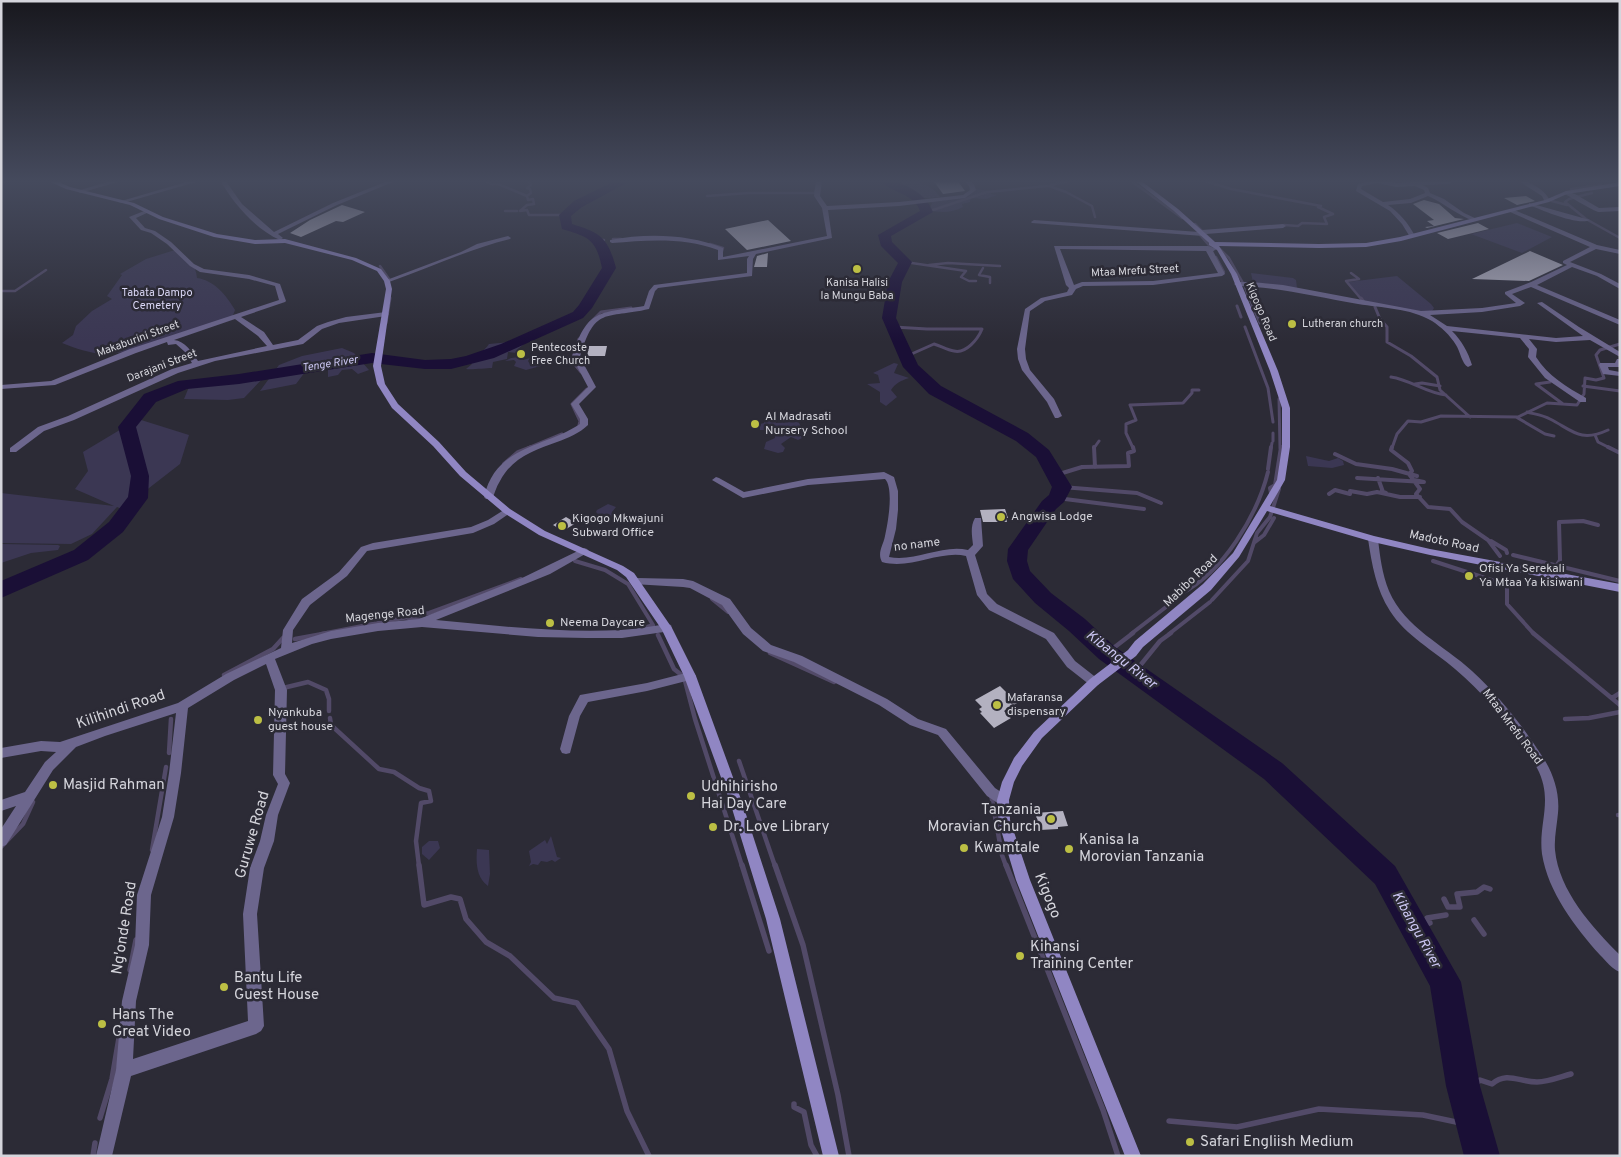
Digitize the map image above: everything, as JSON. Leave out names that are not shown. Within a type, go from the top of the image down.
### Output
[{"type":"street","name":"Makaburini Street","points":[[1,387],[52,383],[133,351],[283,301],[278,285],[249,277],[202,271],[154,234]]},
{"type":"street","points":[[211,234],[223,238],[255,242],[285,241],[360,261],[379,270],[387,281],[389,289],[377,366],[381,384],[395,406],[436,444],[463,474],[507,511],[542,533],[620,568],[637,582],[667,628],[690,676],[736,802],[773,919],[831,1156]]},
{"type":"street","points":[[274,234],[285,241]]},
{"type":"street","points":[[612,241],[657,237],[695,242],[720,248],[722,250],[720,259],[830,236],[830,234]]},
{"type":"street","name":"Kigogo Road","points":[[1204,234],[1210,246],[1219,249],[1234,274],[1274,372],[1286,408],[1287,439],[1284,467],[1275,491]]},
{"type":"street","points":[[1073,288],[1069,285],[1056,247],[1366,245],[1419,234]]},
{"type":"street","points":[[1566,234],[1595,247],[1620,252]]},
{"type":"street","points":[[387,281],[463,253],[479,245],[508,238]]},
{"type":"street","points":[[1210,246],[1222,274]]},
{"type":"street","points":[[1595,247],[1565,262],[1600,276],[1620,287]]},
{"type":"street","points":[[489,497],[500,473],[517,454],[572,432],[584,425],[584,419],[575,404],[592,387],[576,357],[580,341],[593,320],[604,314],[647,308],[652,291],[656,286],[750,275],[750,259],[753,253]]},
{"type":"street","points":[[1419,313],[1482,310],[1518,305],[1522,303],[1507,293],[1552,276],[1570,266],[1570,264]]},
{"type":"street","name":"Mtaa Mrefu Street","points":[[1058,416],[1051,401],[1026,370],[1021,349],[1027,310],[1042,299],[1070,294],[1073,288],[1087,283],[1152,282],[1234,274]]},
{"type":"street","points":[[1237,284],[1282,286],[1330,298],[1408,309],[1426,315],[1447,328],[1461,349],[1468,366]]},
{"type":"street","points":[[1530,284],[1620,325]]},
{"type":"street","points":[[1540,303],[1559,318],[1620,355]]},
{"type":"street","name":"Darajani Street","points":[[13,450],[41,430],[196,364],[300,342],[318,328],[328,324],[386,314]]},
{"type":"street","points":[[235,316],[261,334],[272,348]]},
{"type":"street","points":[[1447,328],[1556,340],[1590,338]]},
{"type":"street","points":[[1516,328],[1533,349],[1532,357],[1539,369],[1553,381],[1583,400]]},
{"type":"street","points":[[171,339],[171,343],[177,342],[188,351],[196,364]]},
{"type":"street","points":[[1620,361],[1618,365],[1603,364],[1606,372],[1620,374]]},
{"type":"street","name":"no name","points":[[716,480],[743,495],[808,482],[884,475],[891,478],[894,494],[888,541],[884,549],[885,560],[910,560],[961,552],[970,554]]},
{"type":"street","name":"Mabibo Road","points":[[1106,674],[1132,653],[1139,644],[1178,613],[1219,574],[1236,555],[1275,491]]},
{"type":"street","name":"Madoto Road","points":[[1266,508],[1373,539],[1460,559],[1620,588]]},
{"type":"street","points":[[286,649],[288,630],[306,602],[343,574],[364,550],[373,546],[473,530],[491,522],[507,511]]},
{"type":"street","points":[[978,520],[976,530],[978,546],[970,554],[986,601],[993,607],[1050,636],[1071,664],[1094,682]]},
{"type":"street","name":"Mtaa Mrefu Road","points":[[1373,539],[1378,572],[1393,609],[1409,627],[1485,690],[1539,762],[1547,777],[1552,808],[1549,858],[1558,881],[1581,922],[1620,965]]},
{"type":"street","points":[[422,623],[556,568],[584,551]]},
{"type":"street","points":[[637,582],[693,585],[726,602],[747,631],[768,648],[798,659],[870,695],[914,722],[942,732],[990,792],[1003,800]]},
{"type":"street","name":"Magenge Road","points":[[182,706],[230,677],[286,649],[331,635],[378,627],[422,623],[538,633],[586,634],[622,634],[667,628]]},
{"type":"street","name":"Guruwe Road","points":[[124,1070],[256,1026],[250,914],[257,868],[267,841],[272,815],[284,783],[279,775],[281,690],[269,656]]},
{"type":"street","name":"Kigogo","points":[[1106,674],[1094,682],[1038,735],[1018,762],[1008,782],[1003,800],[1004,820],[1023,880],[1134,1156]]},
{"type":"street","points":[[566,749],[574,715],[584,698],[647,687],[690,676]]},
{"type":"street","name":"Kilihindi Road","points":[[1,841],[49,766],[72,744],[101,732],[182,706]]},
{"type":"street","name":"Ng'onde Road","points":[[104,1156],[124,1070],[129,1001],[142,945],[144,896],[168,817],[182,706]]},
{"type":"street","points":[[1,753],[41,746],[60,747],[72,744]]},
{"type":"street","points":[[1,806],[31,796]]},
{"type":"green space","points":[[1471,234],[1544,234],[1552,237],[1522,253]]},
{"type":"green space","name":"Tabata Dampo Cemetery","points":[[175,250],[187,258],[195,268],[197,278],[209,282],[224,294],[235,310],[232,318],[127,353],[109,352],[104,355],[62,343],[73,335],[76,326],[92,311],[112,299],[107,296],[122,275],[120,274],[146,259]]},
{"type":"green space","points":[[1251,273],[1293,278],[1296,280],[1297,288],[1253,282]]},
{"type":"green space","points":[[1397,276],[1431,304],[1434,308],[1432,311],[1418,312],[1364,303],[1348,282]]},
{"type":"green space","points":[[522,338],[529,340],[518,349],[517,353],[508,352],[507,359],[493,362],[492,368],[466,369],[472,364],[470,362],[472,359],[489,344],[511,342]]},
{"type":"green space","points":[[342,348],[354,353],[369,370],[358,374],[352,369],[342,370],[338,375],[328,377],[328,367],[305,372],[296,384],[260,391],[279,365],[302,356]]},
{"type":"green space","points":[[520,357],[523,360],[530,358],[528,361],[530,364],[543,359],[555,362],[526,370],[514,366],[516,362],[514,360],[505,361]]},
{"type":"green space","points":[[894,363],[898,364],[894,373],[909,378],[898,382],[891,390],[897,397],[886,406],[880,402],[880,392],[867,384],[880,383],[878,375],[873,373]]},
{"type":"green space","points":[[244,376],[264,377],[244,398],[228,400],[184,399],[189,387],[198,381]]},
{"type":"green space","points":[[764,417],[776,421],[776,423],[798,421],[806,436],[798,440],[791,437],[781,444],[785,448],[783,452],[778,453],[764,449],[766,442],[775,438],[774,430],[760,430],[760,424],[764,423]]},
{"type":"green space","points":[[138,419],[189,435],[180,464],[122,509],[117,507],[92,534],[71,544],[1,543],[1,493],[114,506],[75,489],[88,471],[83,452]]},
{"type":"green space","points":[[1306,456],[1329,461],[1338,458],[1343,461],[1344,465],[1332,468],[1308,466]]},
{"type":"green space","points":[[608,504],[616,507],[612,512],[614,514],[612,517],[604,522],[591,521],[599,515],[596,512],[597,510]]},
{"type":"green space","points":[[1,544],[60,546],[58,550],[31,553],[1,563]]},
{"type":"green space","points":[[551,836],[557,857],[561,858],[555,862],[552,860],[547,862],[541,861],[538,865],[533,864],[529,866],[531,862],[529,851],[545,840],[547,844]]},
{"type":"green space","points":[[429,841],[438,841],[440,848],[429,860],[422,854],[422,847]]},
{"type":"green space","points":[[477,849],[489,850],[490,874],[488,886],[479,874]]},
{"type":"building","points":[[293,234],[308,234],[301,237]]},
{"type":"building","points":[[730,234],[783,234],[791,241],[747,250]]},
{"type":"building","points":[[1439,234],[1469,234],[1448,239]]},
{"type":"building","points":[[1530,251],[1563,265],[1529,281],[1472,279]]},
{"type":"building","points":[[768,253],[767,267],[754,267],[757,256]]},
{"type":"building","points":[[589,346],[607,346],[605,356],[587,356]]},
{"type":"building","points":[[1005,509],[1008,518],[1006,518],[1007,522],[983,522],[980,510]]},
{"type":"building","points":[[566,517],[576,523],[563,531],[553,525]]},
{"type":"building","name":"Mafaransa dispensary","points":[[1000,686],[1017,703],[1004,711],[1011,718],[994,728],[980,713],[982,712],[979,709],[982,707],[975,700]]},
{"type":"building","name":"Tanzania Moravian Church","points":[[1063,811],[1068,826],[1058,827],[1058,829],[1040,830],[1035,813]]},
{"type":"waterway","name":"Tenge River","points":[[1,590],[81,555],[116,527],[138,498],[140,476],[127,427],[150,398],[184,384],[239,379],[372,358],[425,365],[451,364],[469,361],[507,348],[578,315],[585,308],[609,268],[604,249],[596,238],[589,234]]},
{"type":"waterway","name":"Kibangu River","points":[[886,234],[884,235],[886,243],[905,262],[895,282],[889,318],[911,367],[935,390],[1022,437],[1043,454],[1062,487],[1057,498],[1049,505],[1018,549],[1017,561],[1020,574],[1043,598],[1077,625],[1107,653],[1273,771],[1385,875],[1445,982],[1463,1086],[1482,1156]]},
{"type":"waterway","points":[[1205,234],[1229,258],[1243,283]]},
{"type":"waterway","points":[[1613,234],[1620,238]]},
{"type":"waterway","points":[[1200,235],[1213,250]]},
{"type":"waterway","points":[[613,239],[621,239]]},
{"type":"waterway","name":"Tenge River","points":[[598,240],[604,240]]},
{"type":"waterway","points":[[710,244],[723,248],[721,254]]},
{"type":"waterway","points":[[1216,257],[1224,272]]},
{"type":"waterway","points":[[905,262],[966,271],[961,277],[969,281],[976,281]]},
{"type":"waterway","points":[[929,265],[948,263],[1000,266]]},
{"type":"waterway","points":[[380,266],[389,279]]},
{"type":"waterway","points":[[983,268],[979,275],[990,277],[990,283]]},
{"type":"waterway","points":[[1,291],[15,291],[46,270]]},
{"type":"waterway","points":[[1351,273],[1359,279],[1346,281],[1362,300]]},
{"type":"waterway","points":[[1245,287],[1250,300]]},
{"type":"waterway","points":[[386,323],[390,298]]},
{"type":"waterway","points":[[1250,298],[1253,307]]},
{"type":"waterway","points":[[1361,298],[1364,302]]},
{"type":"waterway","points":[[1237,306],[1241,317]]},
{"type":"waterway","points":[[1375,307],[1380,319],[1387,327],[1387,342],[1411,356],[1437,377],[1439,386]]},
{"type":"waterway","points":[[590,323],[601,312],[631,308]]},
{"type":"waterway","points":[[1254,309],[1260,323]]},
{"type":"waterway","points":[[894,327],[982,329],[975,341],[963,350],[951,350],[934,344],[907,356]]},
{"type":"waterway","points":[[1245,327],[1268,388],[1273,422]]},
{"type":"waterway","points":[[579,339],[572,361],[581,372]]},
{"type":"waterway","points":[[1584,386],[1585,378],[1596,380],[1604,378],[1596,355],[1600,350],[1620,344]]},
{"type":"waterway","points":[[1391,377],[1445,395]]},
{"type":"waterway","points":[[1550,382],[1536,384],[1563,404]]},
{"type":"waterway","points":[[1415,384],[1422,383],[1439,386]]},
{"type":"waterway","points":[[1439,386],[1440,390],[1445,395]]},
{"type":"waterway","points":[[1528,412],[1547,403],[1577,405],[1584,394],[1584,386]]},
{"type":"waterway","points":[[1584,386],[1620,391]]},
{"type":"waterway","points":[[579,425],[580,421],[572,404],[587,389]]},
{"type":"waterway","points":[[1133,448],[1126,433],[1126,424],[1136,420],[1130,405],[1183,403],[1192,393],[1192,390],[1199,390]]},
{"type":"waterway","points":[[1445,395],[1469,416]]},
{"type":"waterway","points":[[1279,399],[1280,448]]},
{"type":"waterway","points":[[1469,416],[1518,417],[1528,412]]},
{"type":"waterway","points":[[1528,412],[1547,418],[1571,431],[1583,435],[1598,434],[1608,430]]},
{"type":"waterway","points":[[1392,448],[1397,434],[1408,421],[1421,422],[1441,416],[1469,416]]},
{"type":"waterway","points":[[1516,417],[1545,434],[1554,436]]},
{"type":"waterway","points":[[1273,433],[1273,441]]},
{"type":"waterway","points":[[528,448],[562,434]]},
{"type":"waterway","points":[[1595,435],[1598,442],[1620,453]]},
{"type":"waterway","points":[[1094,448],[1099,441]]},
{"type":"waterway","points":[[1271,448],[1272,443]]},
{"type":"waterway","points":[[504,464],[518,452],[531,447]]},
{"type":"waterway","points":[[1095,467],[1129,466],[1128,453],[1134,451],[1133,447]]},
{"type":"waterway","points":[[1268,469],[1271,447]]},
{"type":"waterway","points":[[1271,493],[1270,488],[1275,485],[1281,447]]},
{"type":"waterway","points":[[1392,447],[1391,450],[1408,463],[1412,471],[1409,474]]},
{"type":"waterway","points":[[1094,448],[1095,467]]},
{"type":"waterway","points":[[1335,454],[1356,464],[1392,469],[1409,474]]},
{"type":"waterway","points":[[1056,475],[1082,467],[1095,467]]},
{"type":"waterway","points":[[1182,593],[1197,584],[1211,571],[1236,541],[1256,507],[1268,472]]},
{"type":"waterway","points":[[1409,474],[1417,476],[1409,474]]},
{"type":"waterway","points":[[1409,474],[1414,481]]},
{"type":"waterway","points":[[1357,478],[1378,479]]},
{"type":"waterway","points":[[1378,479],[1414,481]]},
{"type":"waterway","points":[[1378,479],[1383,492],[1386,493]]},
{"type":"waterway","points":[[1414,480],[1424,482],[1414,481]]},
{"type":"waterway","points":[[1414,481],[1420,489],[1416,494],[1419,497]]},
{"type":"waterway","points":[[1062,487],[1137,493],[1161,503]]},
{"type":"waterway","points":[[1212,600],[1248,561],[1257,533],[1270,517],[1279,489]]},
{"type":"waterway","points":[[1329,494],[1335,490],[1350,494],[1350,491],[1367,494],[1377,492],[1400,497],[1419,497]]},
{"type":"waterway","points":[[1419,497],[1428,507],[1450,509],[1462,522],[1488,540],[1500,556]]},
{"type":"waterway","points":[[1057,498],[1144,509]]},
{"type":"waterway","points":[[1255,542],[1264,535],[1274,518]]},
{"type":"waterway","points":[[1556,566],[1560,560],[1559,522],[1583,521],[1598,525]]},
{"type":"waterway","points":[[1491,541],[1506,550],[1507,553]]},
{"type":"waterway","points":[[1513,555],[1556,566]]},
{"type":"waterway","points":[[575,561],[605,570],[628,584],[653,625],[644,628]]},
{"type":"waterway","points":[[1433,561],[1507,585]]},
{"type":"waterway","points":[[1556,566],[1620,581]]},
{"type":"waterway","points":[[321,634],[429,613],[521,579]]},
{"type":"waterway","points":[[1507,579],[1507,585]]},
{"type":"waterway","points":[[1507,585],[1507,604],[1533,633]]},
{"type":"waterway","points":[[1168,604],[1178,596]]},
{"type":"waterway","points":[[712,599],[728,612]]},
{"type":"waterway","points":[[1169,634],[1210,602]]},
{"type":"waterway","points":[[1131,634],[1166,607]]},
{"type":"waterway","points":[[408,618],[423,620]]},
{"type":"waterway","points":[[295,639],[328,633]]},
{"type":"waterway","points":[[1107,653],[1133,633]]},
{"type":"waterway","points":[[1134,673],[1160,641],[1171,633]]},
{"type":"waterway","points":[[1533,633],[1620,705]]},
{"type":"waterway","points":[[658,635],[674,669],[684,677],[695,719],[742,866]]},
{"type":"waterway","points":[[224,675],[273,649],[283,638]]},
{"type":"waterway","points":[[770,653],[834,682]]},
{"type":"waterway","points":[[283,688],[308,682],[326,690],[329,699],[329,711]]},
{"type":"waterway","points":[[1612,698],[1620,693]]},
{"type":"waterway","points":[[1565,719],[1589,718],[1620,712]]},
{"type":"waterway","points":[[330,718],[331,725],[379,769],[394,772],[419,788],[429,791],[431,801],[421,803],[416,841],[419,866]]},
{"type":"waterway","points":[[169,753],[171,719]]},
{"type":"waterway","points":[[739,761],[775,866]]},
{"type":"waterway","points":[[152,850],[166,767]]},
{"type":"waterway","points":[[991,794],[1002,855],[1006,866]]},
{"type":"waterway","points":[[1,847],[23,824],[33,802]]},
{"type":"waterway","points":[[419,865],[424,905],[451,897],[460,899],[466,919],[486,942],[510,956],[554,998],[577,1003],[609,1049],[627,1111],[649,1156]]},
{"type":"waterway","points":[[742,865],[769,951]]},
{"type":"waterway","points":[[775,865],[803,945],[838,1095],[849,1156]]},
{"type":"waterway","points":[[1006,865],[1103,1110],[1118,1156]]},
{"type":"waterway","points":[[1444,899],[1448,907],[1460,907],[1457,894],[1477,892],[1484,887],[1490,889]]},
{"type":"waterway","points":[[1415,928],[1430,923],[1427,918],[1446,915]]},
{"type":"waterway","points":[[1474,920],[1484,934]]},
{"type":"waterway","points":[[130,970],[136,940]]},
{"type":"waterway","points":[[100,1118],[112,1079],[119,1038]]},
{"type":"waterway","points":[[1463,1086],[1475,1084],[1480,1080],[1492,1084],[1503,1078],[1541,1082],[1571,1074]]},
{"type":"waterway","points":[[794,1104],[794,1107],[804,1112],[811,1145],[817,1156]]},
{"type":"waterway","points":[[1169,1121],[1237,1127],[1319,1109],[1423,1115],[1475,1126]]},
{"type":"waterway","points":[[93,1156],[95,1143]]},
{"type":"place","name":"Kanisa Halisi la Mungu Baba","points":[[857,269]]},
{"type":"place","name":"Lutheran church","points":[[1292,324]]},
{"type":"place","name":"Pentecoste Free Church","points":[[521,354]]},
{"type":"place","name":"Al Madrasati Nursery School","points":[[755,424]]},
{"type":"place","name":"Angwisa Lodge","points":[[1001,517]]},
{"type":"place","name":"Kigogo Mkwajuni Subward Office","points":[[562,526]]},
{"type":"place","name":"Ofisi Ya Serekali Ya Mtaa Ya kisiwani","points":[[1469,576]]},
{"type":"place","name":"Neema Daycare","points":[[550,623]]},
{"type":"place","name":"Mafaransa dispensary","points":[[997,705]]},
{"type":"place","name":"Nyankuba guest house","points":[[258,720]]},
{"type":"place","name":"Masjid Rahman","points":[[53,785]]},
{"type":"place","name":"Udhihirisho Hai Day Care","points":[[691,796]]},
{"type":"place","name":"Tanzania Moravian Church","points":[[1051,819]]},
{"type":"place","name":"Dr. Love Library","points":[[713,827]]},
{"type":"place","name":"Kwamtale","points":[[964,848]]},
{"type":"place","name":"Kanisa la Morovian Tanzania","points":[[1069,849]]},
{"type":"place","name":"Kihansi Training Center","points":[[1020,956]]},
{"type":"place","name":"Bantu Life Guest House","points":[[224,987]]},
{"type":"place","name":"Hans The Great Video","points":[[102,1024]]},
{"type":"place","name":"Safari Engliish Medium","points":[[1190,1142]]}]
